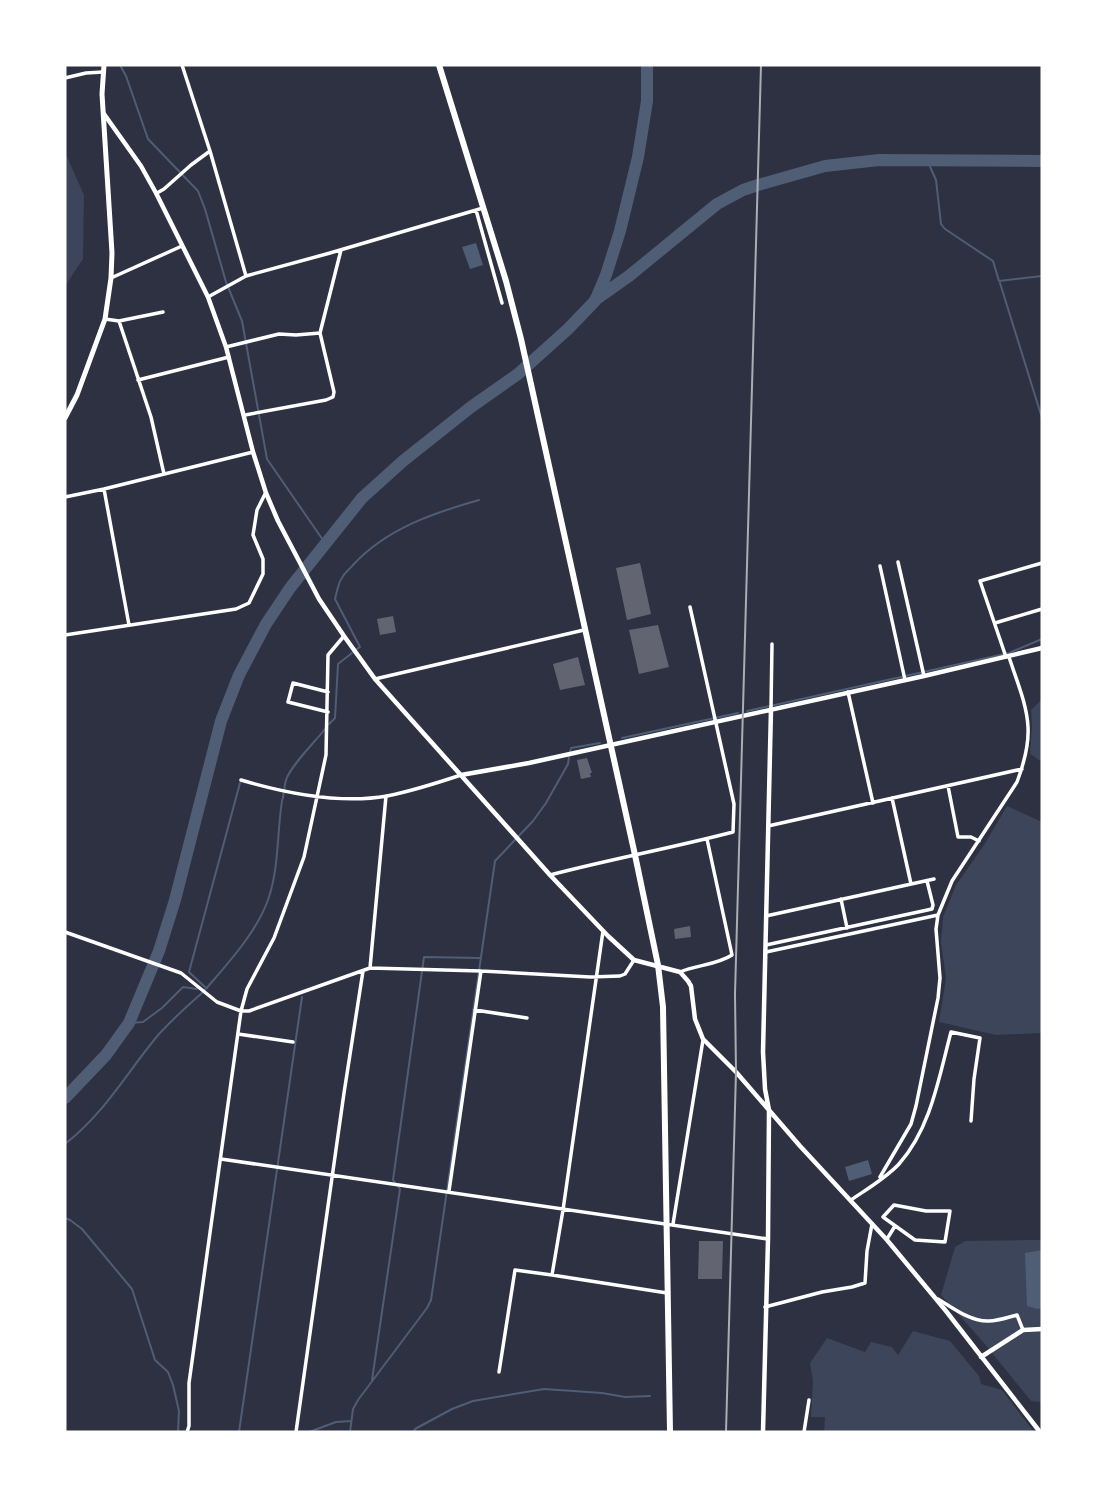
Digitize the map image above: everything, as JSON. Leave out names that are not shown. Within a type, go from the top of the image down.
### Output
[{"type":"highway","points":[[439,65],[480,209],[506,281],[521,339],[658,965],[663,1006],[669,1224],[670,1432]]},
{"type":"main road","points":[[65,418],[77,395],[105,318],[111,278],[104,65]]},
{"type":"street","points":[[182,65],[246,276]]},
{"type":"street","points":[[65,78],[103,72]]},
{"type":"street","points":[[104,113],[141,166],[208,297],[229,357],[253,452],[278,521],[319,599],[344,636],[375,679],[603,931],[634,960],[680,972],[691,986],[695,1019],[704,1039],[887,1240],[1040,1432]]},
{"type":"street","points":[[156,193],[210,151]]},
{"type":"street","points":[[208,297],[246,276],[480,209],[502,303]]},
{"type":"street","points":[[111,278],[183,246]]},
{"type":"street","points":[[245,415],[333,397],[320,332],[341,250]]},
{"type":"street","points":[[105,318],[119,321],[163,312]]},
{"type":"street","points":[[119,321],[150,417],[164,474]]},
{"type":"street","points":[[226,347],[279,334],[320,332]]},
{"type":"street","points":[[138,380],[229,357]]},
{"type":"street","points":[[65,497],[253,452]]},
{"type":"street","points":[[104,489],[129,625]]},
{"type":"street","points":[[65,635],[236,609],[248,603],[263,575],[262,559],[253,535],[257,510],[267,493]]},
{"type":"street","points":[[898,562],[924,676]]},
{"type":"street","points":[[877,1182],[911,1124],[916,1106],[938,998],[938,915],[952,881],[1017,782],[1022,769],[1028,728],[1025,709],[980,581],[1042,563]]},
{"type":"street","points":[[880,566],[905,680]]},
{"type":"street","points":[[550,875],[733,832],[734,804],[690,607]]},
{"type":"street","points":[[995,623],[1042,609]]},
{"type":"street","points":[[375,679],[586,630]]},
{"type":"street","points":[[187,1432],[189,1383],[241,1011],[247,989],[274,938],[304,857],[326,755],[328,654],[344,636]]},
{"type":"street","points":[[763,1432],[769,1110],[763,1052],[772,644]]},
{"type":"street","points":[[241,780],[281,792],[353,798],[386,796],[461,775],[529,763],[1042,648]]},
{"type":"street","points":[[328,692],[293,683],[288,702],[328,712]]},
{"type":"street","points":[[848,692],[873,803]]},
{"type":"street","points":[[768,826],[1022,769]]},
{"type":"street","points":[[948,786],[958,837],[971,837],[979,841]]},
{"type":"street","points":[[370,968],[386,796]]},
{"type":"street","points":[[892,798],[911,884]]},
{"type":"street","points":[[680,972],[732,956],[707,839]]},
{"type":"street","points":[[766,916],[934,879]]},
{"type":"street","points":[[766,948],[932,909],[927,881]]},
{"type":"street","points":[[841,899],[848,928]]},
{"type":"street","points":[[766,948],[938,915]]},
{"type":"street","points":[[552,1275],[603,931]]},
{"type":"street","points":[[65,932],[181,973],[217,1002],[241,1011],[249,1011],[370,968],[590,977],[620,976],[625,974],[634,960]]},
{"type":"street","points":[[296,1432],[363,971]]},
{"type":"street","points":[[449,1192],[481,971]]},
{"type":"street","points":[[475,1010],[527,1018]]},
{"type":"street","points":[[850,1200],[899,1164],[914,1142],[928,1117],[951,1032],[980,1038],[971,1121]]},
{"type":"street","points":[[238,1034],[293,1042]]},
{"type":"street","points":[[669,1224],[704,1039]]},
{"type":"street","points":[[221,1159],[768,1239]]},
{"type":"street","points":[[894,1205],[926,1211],[950,1211],[945,1242],[915,1240],[895,1226],[883,1217],[894,1205]]},
{"type":"street","points":[[765,1307],[865,1283],[872,1223]]},
{"type":"street","points":[[887,1240],[895,1226]]},
{"type":"street","points":[[499,1373],[515,1270],[668,1294]]},
{"type":"street","points":[[933,1296],[979,1320],[990,1321],[1017,1315],[1023,1331]]},
{"type":"street","points":[[981,1357],[1023,1331],[1042,1329]]},
{"type":"street","points":[[804,1432],[809,1400]]},
{"type":"shaded area","points":[[65,152],[84,195],[83,259],[65,286]]},
{"type":"shaded area","points":[[476,243],[483,265],[470,269],[462,247]]},
{"type":"shaded area","points":[[1042,699],[1042,762],[1030,754],[1031,710]]},
{"type":"shaded area","points":[[1007,806],[1042,822],[1042,1033],[996,1035],[939,1022],[946,978],[941,942],[943,917],[956,885]]},
{"type":"shaded area","points":[[868,1160],[872,1174],[849,1181],[845,1167]]},
{"type":"shaded area","points":[[1042,1240],[1042,1402],[1031,1401],[941,1295],[955,1247],[965,1241]]},
{"type":"shaded area","points":[[1042,1250],[1042,1308],[1037,1309],[1027,1306],[1025,1253]]},
{"type":"shaded area","points":[[913,1331],[950,1341],[979,1376],[981,1384],[1002,1390],[1034,1432],[824,1432],[825,1417],[811,1417],[813,1381],[810,1363],[827,1338],[865,1352],[871,1342],[892,1347],[898,1355]]},
{"type":"building","points":[[640,563],[651,614],[627,620],[616,568]]},
{"type":"building","points":[[393,616],[396,632],[380,635],[377,619]]},
{"type":"building","points":[[658,625],[669,667],[639,674],[629,630]]},
{"type":"building","points":[[578,657],[585,685],[560,690],[553,664]]},
{"type":"building","points":[[587,758],[591,777],[581,779],[577,760]]},
{"type":"building","points":[[690,926],[691,937],[675,939],[674,929]]},
{"type":"building","points":[[699,1241],[723,1241],[722,1279],[698,1279]]},
{"type":"waterway","points":[[120,65],[148,139],[198,191],[226,282],[242,321],[267,459],[325,543]]},
{"type":"waterway","points":[[65,1098],[106,1055],[129,1023],[159,951],[175,900],[221,721],[239,675],[266,624],[290,588],[362,498],[403,461],[518,374],[595,301],[620,231],[638,157],[647,101],[647,65]]},
{"type":"waterway","points":[[595,300],[629,276],[717,204],[758,185],[825,166],[879,160],[1042,161]]},
{"type":"waterway","points":[[927,160],[936,180],[941,224],[945,229],[993,261],[999,281],[1042,276]]},
{"type":"waterway","points":[[1000,283],[1042,418]]},
{"type":"waterway","points":[[357,649],[360,647],[335,599],[344,574],[366,552],[395,532],[428,517],[479,500]]},
{"type":"waterway","points":[[747,711],[1009,653],[1042,639]]},
{"type":"waterway","points":[[329,724],[335,718],[338,664],[352,653]]},
{"type":"waterway","points":[[622,738],[738,713]]},
{"type":"waterway","points":[[203,990],[242,946],[264,910],[275,873],[286,780],[325,729]]},
{"type":"waterway","points":[[570,752],[571,748],[600,743]]},
{"type":"waterway","points":[[350,1432],[353,1409],[358,1400],[431,1300],[495,861],[533,821],[546,803],[568,764],[569,757]]},
{"type":"waterway","points":[[206,988],[189,972],[240,783]]},
{"type":"waterway","points":[[372,1380],[400,1189],[393,1180],[424,957],[480,958]]},
{"type":"waterway","points":[[129,1023],[143,1022],[183,987],[197,989]]},
{"type":"waterway","points":[[65,1144],[104,1106],[159,1034],[202,993]]},
{"type":"waterway","points":[[239,1432],[302,997]]},
{"type":"waterway","points":[[65,1218],[82,1229],[132,1289],[155,1360],[168,1372],[173,1385],[179,1411],[178,1432]]},
{"type":"waterway","points":[[413,1432],[452,1409],[473,1401],[544,1389],[625,1397],[650,1396]]},
{"type":"waterway","points":[[309,1432],[336,1422],[351,1421]]},
{"type":"railway","points":[[726,1432],[736,1072],[735,994],[761,65]]}]
